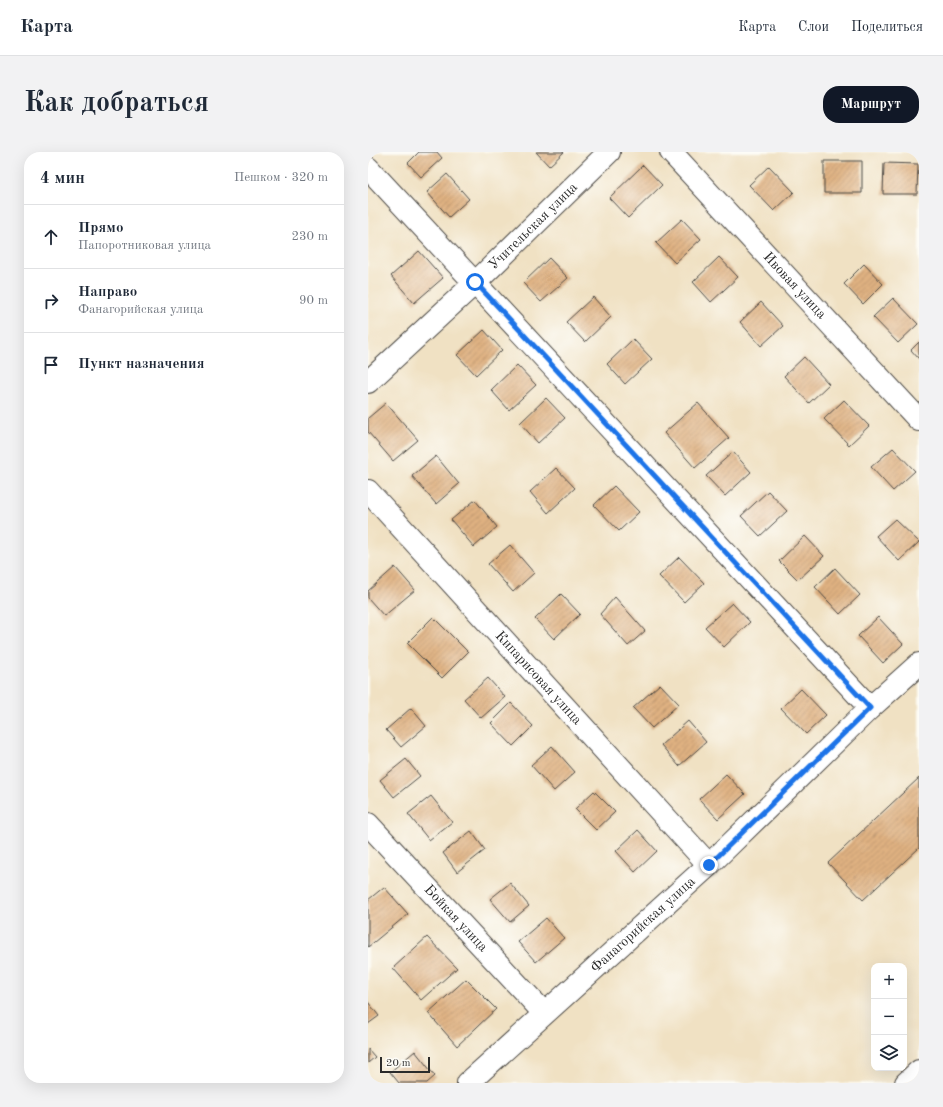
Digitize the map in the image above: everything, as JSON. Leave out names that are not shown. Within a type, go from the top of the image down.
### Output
[{"type":"street","name":"Учительская улица","points":[[368,382],[475,282],[609,152]]},
{"type":"street","name":"Ивовая улица","points":[[671,152],[919,420]]},
{"type":"street","points":[[368,168],[870,708]]},
{"type":"street","name":"Кипарисовая улица","points":[[368,491],[709,865]]},
{"type":"street","name":"Фанагорийская улица","points":[[468,1083],[709,865],[870,708],[919,664]]},
{"type":"street","name":"Бойкая улица","points":[[368,824],[544,1013]]},
{"type":"street","points":[[906,1083],[919,1071]]},
{"type":"building","points":[[419,152],[437,152],[442,158],[421,177],[408,163]]},
{"type":"building","points":[[536,152],[564,152],[549,166]]},
{"type":"building","points":[[824,161],[862,161],[862,193],[824,193]]},
{"type":"building","points":[[884,163],[918,164],[917,194],[883,194]]},
{"type":"building","points":[[643,165],[662,185],[628,218],[609,198]]},
{"type":"building","points":[[769,166],[794,192],[774,211],[749,185]]},
{"type":"building","points":[[447,174],[469,199],[449,217],[427,192]]},
{"type":"building","points":[[682,219],[701,239],[675,263],[656,243]]},
{"type":"building","points":[[419,251],[443,278],[414,303],[391,276]]},
{"type":"building","points":[[719,257],[738,277],[711,302],[693,282]]},
{"type":"building","points":[[549,258],[568,278],[541,302],[523,283]]},
{"type":"building","points":[[864,264],[883,284],[863,304],[844,284]]},
{"type":"building","points":[[593,297],[611,317],[585,342],[566,322]]},
{"type":"building","points":[[893,298],[918,324],[898,343],[873,317]]},
{"type":"building","points":[[761,302],[783,326],[761,346],[740,322]]},
{"type":"building","points":[[484,330],[502,350],[476,375],[457,355]]},
{"type":"building","points":[[633,339],[652,359],[625,384],[607,364]]},
{"type":"building","points":[[919,342],[919,359],[911,350]]},
{"type":"building","points":[[804,357],[829,384],[809,403],[784,376]]},
{"type":"building","points":[[517,365],[536,385],[509,410],[491,390]]},
{"type":"building","points":[[546,398],[565,418],[538,443],[520,423]]},
{"type":"building","points":[[844,400],[869,426],[849,445],[824,419]]},
{"type":"building","points":[[386,403],[418,440],[393,461],[368,432],[368,418]]},
{"type":"building","points":[[698,403],[729,438],[695,468],[664,433]]},
{"type":"building","points":[[893,448],[915,471],[893,491],[871,467]]},
{"type":"building","points":[[733,452],[751,472],[725,496],[706,476]]},
{"type":"building","points":[[436,456],[459,484],[436,504],[412,476]]},
{"type":"building","points":[[556,468],[575,488],[548,513],[530,492]]},
{"type":"building","points":[[614,486],[639,512],[619,531],[594,505]]},
{"type":"building","points":[[768,491],[787,511],[760,536],[741,516]]},
{"type":"building","points":[[475,500],[497,527],[474,547],[451,520]]},
{"type":"building","points":[[895,519],[919,542],[899,561],[876,536]]},
{"type":"building","points":[[805,536],[824,556],[798,580],[779,561]]},
{"type":"building","points":[[510,545],[534,573],[513,592],[488,564]]},
{"type":"building","points":[[679,557],[704,583],[684,602],[659,576]]},
{"type":"building","points":[[395,567],[415,590],[384,616],[368,598],[368,591]]},
{"type":"building","points":[[835,568],[860,595],[840,614],[815,587]]},
{"type":"building","points":[[561,594],[580,614],[554,639],[535,619]]},
{"type":"building","points":[[615,597],[645,631],[628,646],[600,614]]},
{"type":"building","points":[[732,603],[750,622],[724,647],[705,627]]},
{"type":"building","points":[[433,617],[468,652],[442,678],[407,643]]},
{"type":"building","points":[[878,617],[903,644],[883,663],[858,636]]},
{"type":"building","points":[[488,678],[505,697],[481,718],[464,699]]},
{"type":"building","points":[[660,684],[679,704],[652,728],[633,708]]},
{"type":"building","points":[[801,689],[826,715],[806,734],[781,708]]},
{"type":"building","points":[[511,703],[533,726],[513,746],[491,723]]},
{"type":"building","points":[[411,708],[426,726],[401,747],[386,730]]},
{"type":"building","points":[[688,721],[706,742],[679,766],[661,745]]},
{"type":"building","points":[[552,746],[575,772],[554,791],[531,765]]},
{"type":"building","points":[[406,759],[420,776],[394,797],[380,780]]},
{"type":"building","points":[[726,774],[745,794],[718,819],[699,799]]},
{"type":"building","points":[[919,778],[919,848],[863,900],[828,863]]},
{"type":"building","points":[[594,791],[615,812],[596,830],[575,809]]},
{"type":"building","points":[[431,796],[452,822],[429,840],[408,814]]},
{"type":"building","points":[[638,830],[657,851],[635,872],[616,851]]},
{"type":"building","points":[[471,831],[485,850],[457,872],[443,853]]},
{"type":"building","points":[[510,883],[529,906],[510,922],[490,899]]},
{"type":"building","points":[[384,887],[408,914],[368,947],[368,900]]},
{"type":"building","points":[[546,918],[564,938],[536,962],[518,942]]},
{"type":"building","points":[[427,937],[457,968],[421,1000],[393,968]]},
{"type":"building","points":[[466,979],[496,1009],[457,1046],[428,1013]]},
{"type":"building","points":[[368,1002],[379,1016],[368,1024]]},
{"type":"building","points":[[368,1049],[375,1057],[368,1063]]},
{"type":"building","points":[[415,1051],[435,1076],[427,1083],[399,1083],[390,1072]]},
{"type":"route","points":[[475,282],[870,708],[709,865]]}]
